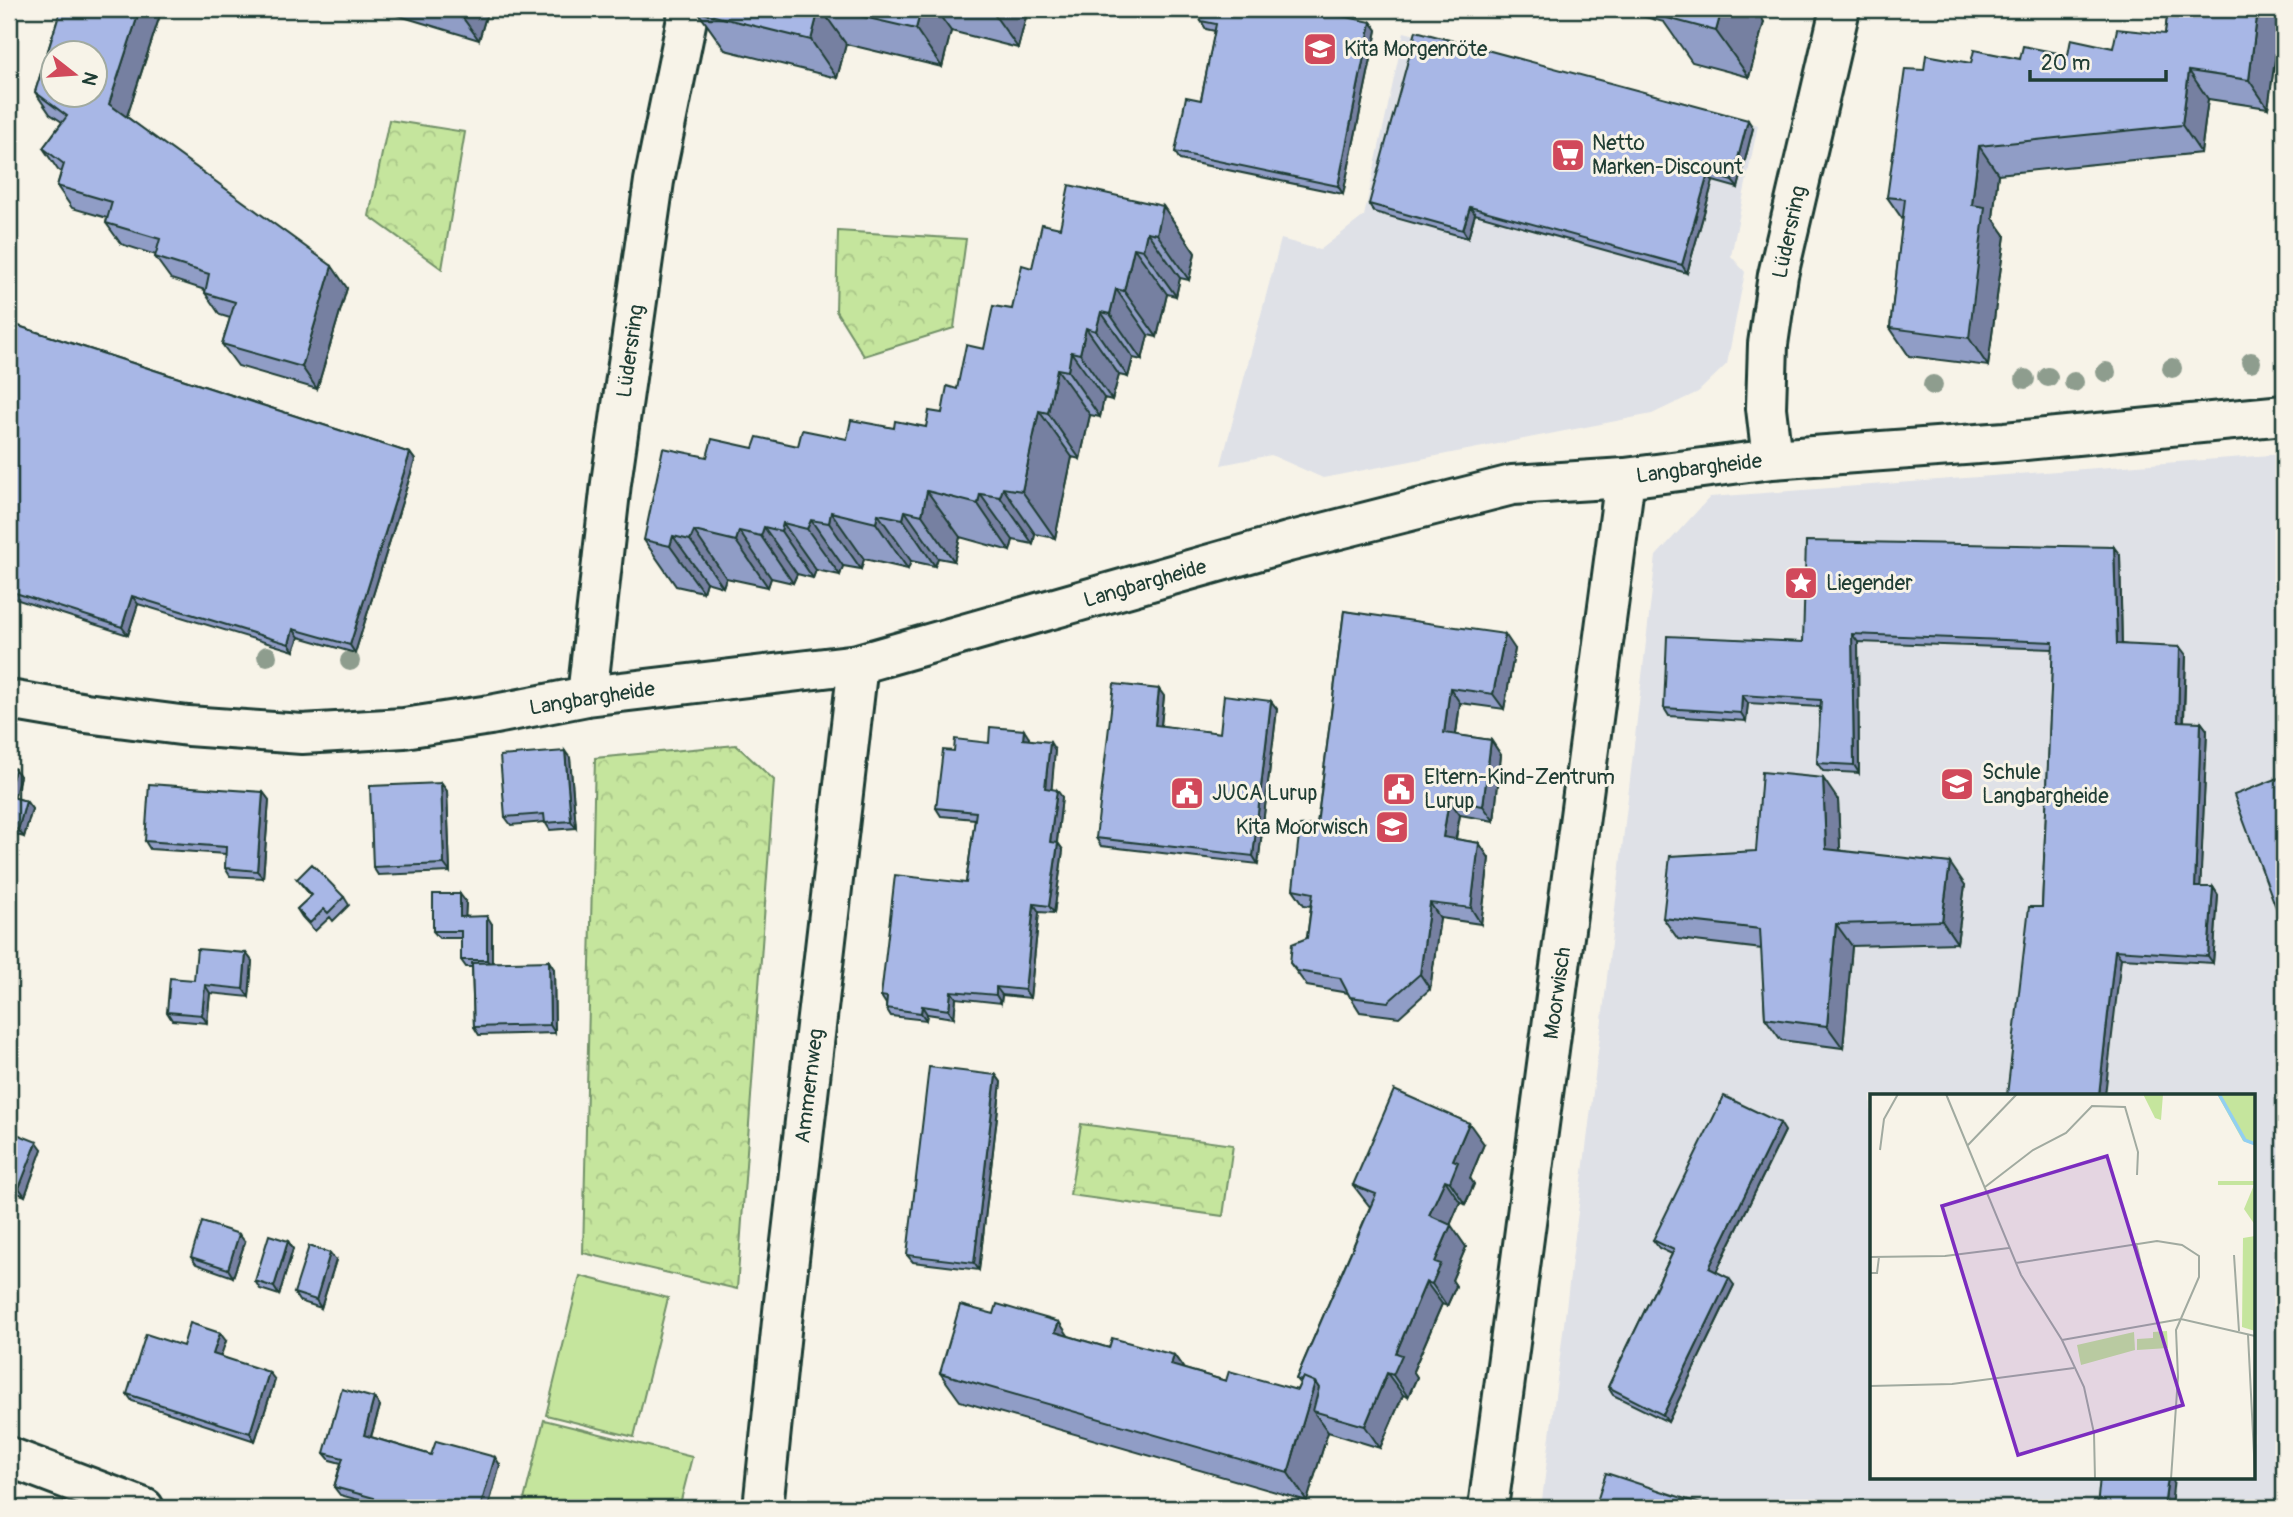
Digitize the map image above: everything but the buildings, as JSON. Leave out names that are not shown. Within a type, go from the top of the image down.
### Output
[{"type":"street","name":"Lüdersring","points":[[587,696],[611,483],[654,181],[689,9]]},
{"type":"street","name":"Lüdersring","points":[[1772,459],[1766,408],[1768,344],[1776,289],[1840,9]]},
{"type":"street","name":"Langbargheide","points":[[9,700],[188,726],[302,734],[404,728],[587,696],[858,664],[1288,542],[1513,485],[1626,478],[1772,459],[2005,442],[2284,415]]},
{"type":"street","name":"Moorwisch","points":[[1488,1508],[1626,478]]},
{"type":"street","name":"Ammernweg","points":[[764,1508],[784,1302],[858,664]]},
{"type":"street","points":[[9,1457],[144,1508]]},
{"type":"shaded area","points":[[1404,32],[1758,125],[1731,256],[1745,272],[1727,364],[1698,392],[1652,414],[1323,478],[1271,455],[1221,465],[1281,239],[1320,250],[1364,216]]},
{"type":"shaded area","name":"Schule Langbargheide","points":[[2284,454],[2284,1508],[1541,1508],[1656,556],[1710,497]]},
{"type":"green space","points":[[389,120],[465,132],[442,269],[369,216]]},
{"type":"green space","points":[[838,231],[966,239],[954,328],[864,356],[836,311]]},
{"type":"green space","points":[[736,745],[774,780],[737,1289],[583,1253],[595,758]]},
{"type":"green space","points":[[1081,1124],[1233,1145],[1223,1216],[1070,1195]]},
{"type":"green space","points":[[580,1276],[668,1298],[634,1437],[546,1415]]},
{"type":"green space","points":[[544,1420],[692,1457],[679,1508],[522,1508]]},
{"type":"place","name":"Kita Morgenröte","points":[[1320,49]]},
{"type":"place","name":"Netto Marken-Discount","points":[[1568,155]]},
{"type":"place","name":"Liegender","points":[[1801,583]]},
{"type":"place","name":"Schule Langbargheide","points":[[1957,784]]},
{"type":"place","name":"Eltern-Kind-Zentrum Lurup","points":[[1399,789]]},
{"type":"place","name":"JUCA Lurup","points":[[1187,793]]},
{"type":"place","name":"Kita Moorwisch","points":[[1392,827]]}]
